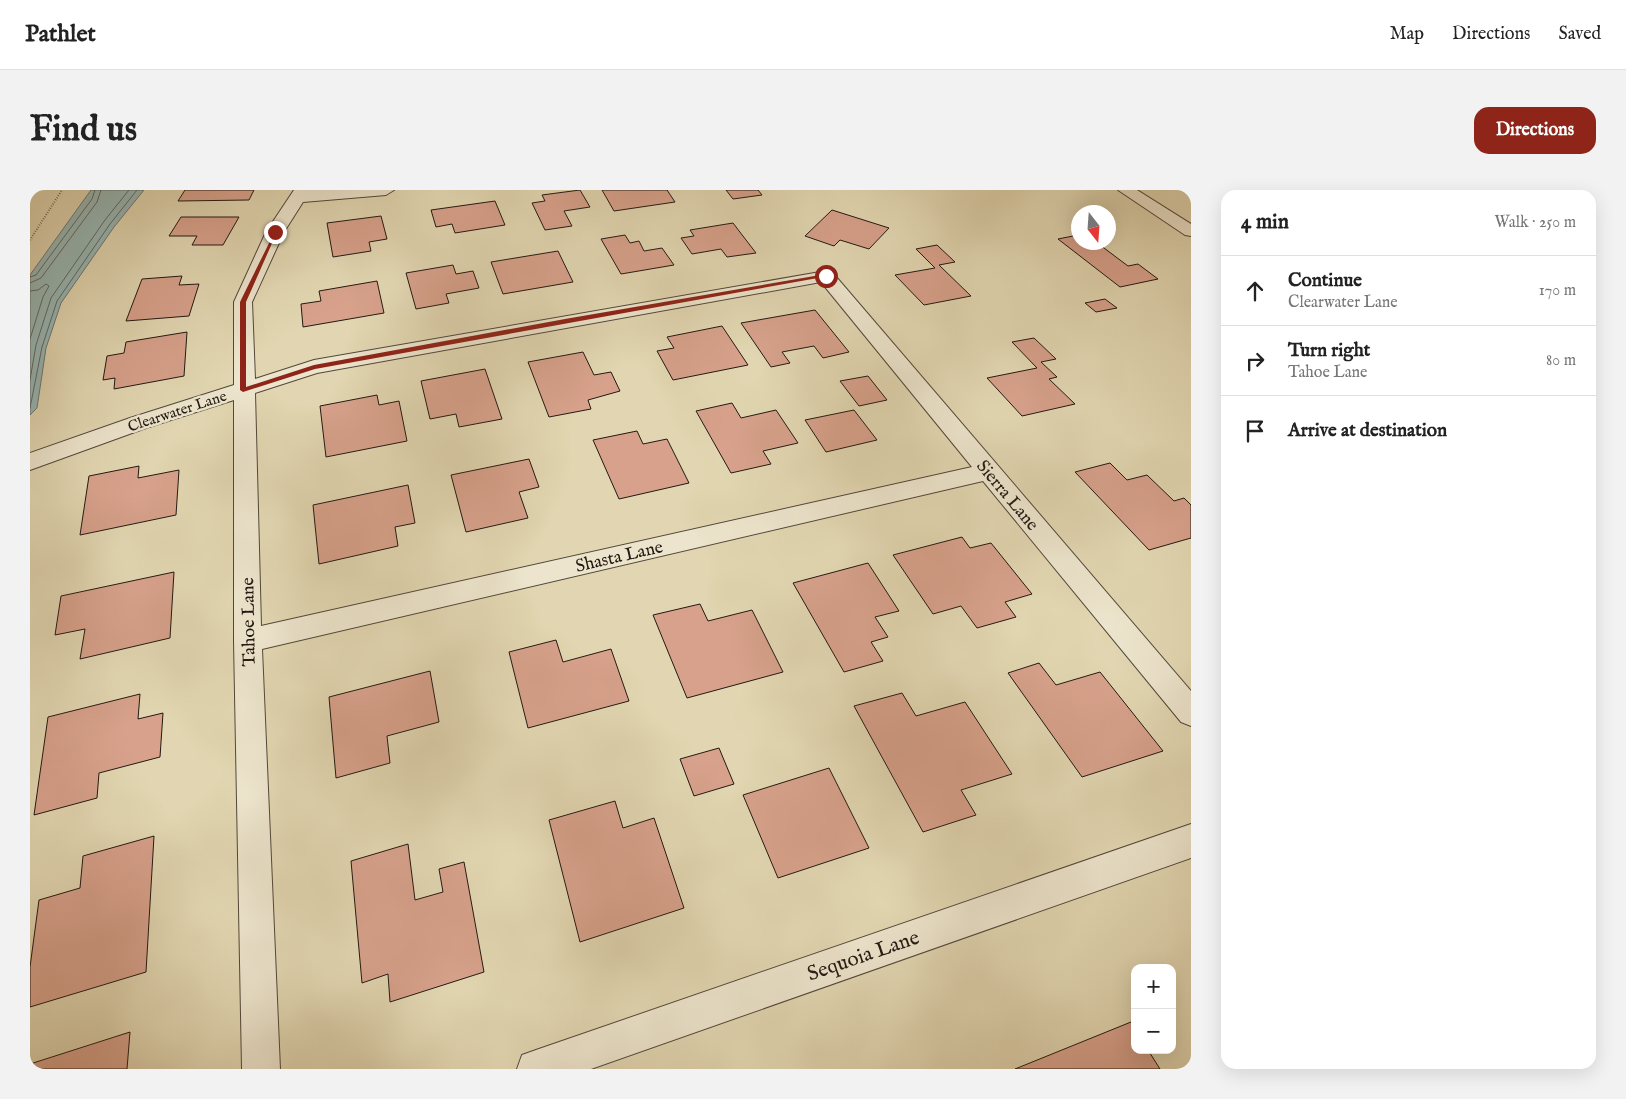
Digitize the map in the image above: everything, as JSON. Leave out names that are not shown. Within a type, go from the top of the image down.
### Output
[{"type":"street","points":[[300,194],[386,190]]},
{"type":"street","points":[[1126,190],[1191,231]]},
{"type":"street","name":"Tahoe Lane","points":[[260,1069],[248,641],[243,302],[275,232],[300,194]]},
{"type":"street","name":"Clearwater Lane","points":[[30,462],[138,423],[314,367],[565,320],[826,276]]},
{"type":"street","name":"Sierra Lane","points":[[826,276],[1191,713]]},
{"type":"street","name":"Shasta Lane","points":[[248,641],[989,471]]},
{"type":"street","name":"Sequoia Lane","points":[[536,1069],[1191,841]]},
{"type":"path","points":[[30,240],[62,190]]},
{"type":"water","points":[[91,190],[144,190],[114,227],[61,303],[46,348],[37,408],[30,415],[30,275]]},
{"type":"building","points":[[185,190],[254,190],[249,200],[178,201]]},
{"type":"building","points":[[580,190],[590,207],[564,211],[572,226],[545,230],[532,203],[545,201],[542,195]]},
{"type":"building","points":[[602,190],[667,190],[675,202],[614,211]]},
{"type":"building","points":[[726,190],[758,190],[762,195],[733,199]]},
{"type":"building","points":[[495,201],[505,225],[455,233],[452,224],[436,227],[431,210]]},
{"type":"building","points":[[832,210],[889,228],[869,249],[840,240],[834,246],[805,236]]},
{"type":"building","points":[[381,216],[387,239],[369,242],[371,251],[333,257],[327,223]]},
{"type":"building","points":[[181,217],[239,217],[223,245],[192,245],[197,236],[169,236]]},
{"type":"building","points":[[733,223],[756,253],[727,257],[721,249],[692,254],[681,238],[694,236],[690,230]]},
{"type":"building","points":[[625,235],[630,243],[639,241],[644,251],[662,248],[674,265],[621,274],[601,239]]},
{"type":"building","points":[[1071,236],[1071,249],[1058,239]]},
{"type":"building","points":[[937,245],[955,262],[939,265],[971,296],[924,305],[895,275],[935,268],[916,249]]},
{"type":"building","points":[[1072,250],[1107,250],[1128,266],[1138,264],[1158,279],[1120,287]]},
{"type":"building","points":[[558,251],[573,282],[503,294],[491,262]]},
{"type":"building","points":[[453,265],[456,274],[473,271],[479,288],[446,294],[449,303],[416,309],[406,273]]},
{"type":"building","points":[[182,276],[179,285],[199,284],[189,316],[126,321],[142,279]]},
{"type":"building","points":[[377,281],[384,313],[303,327],[301,304],[321,301],[319,291]]},
{"type":"building","points":[[1105,299],[1117,308],[1096,312],[1085,303]]},
{"type":"building","points":[[815,310],[849,352],[823,358],[814,346],[782,352],[790,363],[771,367],[741,323]]},
{"type":"building","points":[[722,326],[748,365],[673,380],[657,351],[674,348],[667,337]]},
{"type":"building","points":[[187,332],[184,376],[114,389],[115,378],[103,380],[107,356],[124,353],[126,342]]},
{"type":"building","points":[[1034,338],[1056,359],[1041,362],[1057,377],[1049,379],[1075,404],[1022,416],[987,378],[1037,368],[1012,342]]},
{"type":"building","points":[[583,352],[594,375],[611,372],[620,391],[588,400],[591,409],[549,417],[528,362]]},
{"type":"building","points":[[485,369],[502,419],[459,427],[456,414],[430,419],[421,381]]},
{"type":"building","points":[[868,376],[887,400],[859,406],[840,381]]},
{"type":"building","points":[[377,395],[379,405],[399,401],[407,441],[326,457],[320,406]]},
{"type":"building","points":[[732,403],[741,418],[776,410],[798,443],[763,451],[771,464],[731,473],[696,411]]},
{"type":"building","points":[[854,410],[877,440],[826,452],[805,420]]},
{"type":"building","points":[[637,431],[643,444],[667,439],[689,483],[619,499],[593,440]]},
{"type":"building","points":[[529,459],[539,487],[519,492],[528,518],[466,532],[451,475]]},
{"type":"building","points":[[1110,463],[1127,480],[1147,475],[1174,501],[1184,498],[1191,505],[1191,538],[1149,550],[1075,472]]},
{"type":"building","points":[[139,466],[138,478],[179,470],[176,515],[80,535],[89,476]]},
{"type":"building","points":[[408,485],[415,523],[395,527],[398,546],[319,564],[313,505]]},
{"type":"building","points":[[962,537],[970,548],[991,543],[1032,594],[1005,602],[1016,617],[977,628],[961,606],[933,614],[893,555]]},
{"type":"building","points":[[868,563],[899,611],[875,617],[888,637],[871,642],[883,661],[844,672],[793,583]]},
{"type":"building","points":[[174,572],[170,638],[80,659],[85,629],[55,635],[61,596]]},
{"type":"building","points":[[700,604],[708,621],[752,610],[783,672],[687,698],[653,615]]},
{"type":"building","points":[[556,640],[563,662],[611,649],[629,701],[528,728],[509,652]]},
{"type":"building","points":[[1039,663],[1056,685],[1100,672],[1163,751],[1082,777],[1008,673]]},
{"type":"building","points":[[430,671],[439,722],[387,736],[390,763],[336,778],[329,697]]},
{"type":"building","points":[[902,693],[916,716],[965,702],[1012,774],[961,790],[976,815],[923,832],[854,706]]},
{"type":"building","points":[[140,694],[138,719],[163,713],[160,757],[99,773],[97,798],[34,815],[48,717]]},
{"type":"building","points":[[719,748],[734,784],[694,796],[680,759]]},
{"type":"building","points":[[829,768],[869,848],[778,878],[743,795]]},
{"type":"building","points":[[615,801],[623,828],[654,818],[684,908],[580,942],[549,820]]},
{"type":"building","points":[[154,836],[146,972],[30,1007],[30,967],[39,900],[80,888],[83,856]]},
{"type":"building","points":[[408,844],[415,900],[443,892],[439,869],[464,862],[484,972],[390,1002],[388,974],[362,983],[351,861]]},
{"type":"building","points":[[1131,1022],[1131,1054],[1151,1054],[1160,1069],[1015,1069]]},
{"type":"building","points":[[130,1032],[127,1069],[30,1069],[30,1064]]},
{"type":"route","points":[[275,232],[243,302],[243,390],[314,367],[565,320],[826,276]]}]
